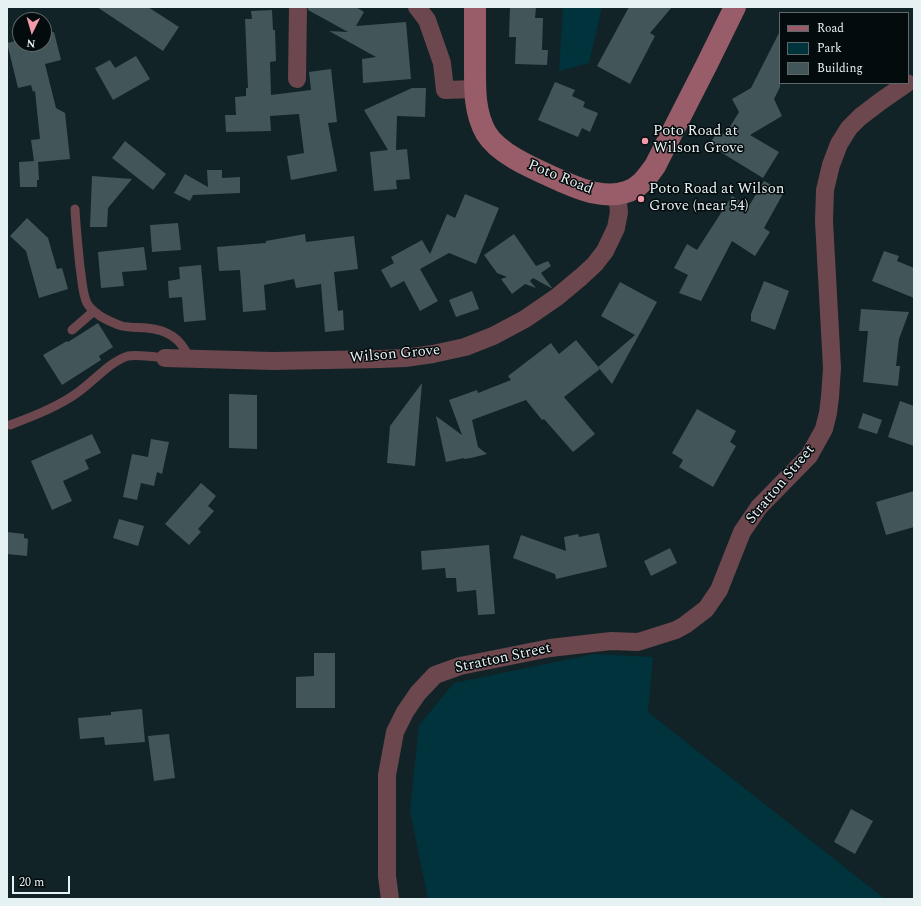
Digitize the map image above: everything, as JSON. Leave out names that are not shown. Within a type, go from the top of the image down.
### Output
[{"type":"street","points":[[297,79],[298,7]]},
{"type":"street","points":[[417,7],[427,20],[442,63],[445,90],[474,89]]},
{"type":"street","name":"Poto Road","points":[[475,7],[474,89],[480,116],[487,134],[506,153],[540,172],[584,190],[596,193],[617,194],[627,192],[637,187],[646,179],[655,166],[735,7]]},
{"type":"street","name":"Stratton Street","points":[[390,899],[387,876],[388,775],[395,732],[405,712],[418,693],[435,675],[460,666],[550,648],[611,641],[638,642],[676,630],[685,625],[706,609],[719,590],[742,532],[759,507],[809,456],[816,446],[824,428],[828,413],[832,368],[824,221],[825,190],[831,165],[839,144],[849,128],[860,117],[907,84]]},
{"type":"street","name":"Wilson Grove","points":[[165,358],[273,361],[380,359],[405,358],[465,347],[493,336],[526,319],[581,277],[595,264],[605,251],[616,228],[619,212],[617,194]]},
{"type":"lane","points":[[74,209],[82,286],[87,303],[94,311],[123,326],[162,330],[174,336],[186,350],[188,358]]},
{"type":"lane","points":[[72,330],[94,311]]},
{"type":"lane","points":[[10,425],[41,413],[72,397],[122,358],[130,356],[165,358]]},
{"type":"green space","points":[[563,7],[602,7],[589,63],[559,71]]},
{"type":"green space","points":[[594,654],[653,657],[648,712],[885,899],[428,899],[410,811],[419,725],[454,683]]},
{"type":"building","points":[[97,7],[148,7],[179,27],[163,51]]},
{"type":"building","points":[[308,7],[356,7],[364,12],[356,26],[406,22],[411,79],[363,83],[362,59],[376,57],[329,31],[348,32],[308,10]]},
{"type":"building","points":[[510,7],[536,7],[535,18],[543,18],[542,50],[548,50],[547,65],[515,64],[516,37],[509,37]]},
{"type":"building","points":[[629,7],[672,7],[650,33],[655,36],[630,84],[597,66]]},
{"type":"building","points":[[272,10],[273,30],[275,30],[276,61],[270,62],[271,95],[311,90],[309,72],[331,69],[337,122],[328,123],[337,171],[291,180],[287,156],[304,153],[299,114],[270,116],[271,131],[226,132],[225,115],[236,115],[235,97],[246,96],[246,88],[248,88],[245,19],[252,19],[251,11]]},
{"type":"building","points":[[52,32],[54,32],[61,60],[45,64],[56,108],[65,113],[70,159],[38,162],[39,180],[37,180],[37,187],[20,187],[19,162],[34,161],[31,140],[40,139],[35,91],[33,92],[31,85],[18,88],[7,43],[12,42],[12,52],[52,52]]},
{"type":"building","points":[[779,33],[780,87],[774,99],[782,116],[750,135],[779,152],[763,178],[709,145],[718,131],[725,135],[739,112],[732,99],[751,88]]},
{"type":"building","points":[[136,56],[150,79],[113,100],[95,68],[110,60],[115,68]]},
{"type":"building","points":[[555,82],[575,90],[572,96],[585,102],[583,107],[598,113],[590,132],[582,128],[578,137],[538,120]]},
{"type":"building","points":[[412,88],[426,88],[425,117],[397,116],[396,150],[407,149],[410,179],[396,180],[397,189],[374,191],[370,152],[388,150],[364,110]]},
{"type":"building","points":[[125,141],[166,174],[153,190],[112,158]]},
{"type":"building","points":[[207,170],[222,170],[222,178],[240,177],[240,193],[193,195],[190,201],[174,193],[185,174],[208,187]]},
{"type":"building","points":[[92,176],[132,179],[108,208],[107,227],[90,227]]},
{"type":"building","points":[[764,181],[784,192],[764,228],[770,232],[755,256],[732,241],[701,301],[679,293],[688,275],[674,268],[687,244],[697,250],[732,196],[749,206]]},
{"type":"building","points":[[465,194],[499,208],[476,264],[449,253],[420,269],[438,301],[420,311],[404,281],[391,288],[381,270],[394,263],[391,257],[422,240],[430,254],[447,214],[455,218]]},
{"type":"building","points":[[27,218],[48,238],[57,269],[62,268],[68,289],[39,298],[26,251],[10,236]]},
{"type":"building","points":[[178,223],[181,250],[152,252],[150,225]]},
{"type":"building","points":[[305,234],[306,242],[354,236],[358,269],[334,272],[338,311],[343,310],[344,330],[325,332],[321,284],[296,288],[294,279],[264,285],[266,310],[243,312],[240,270],[219,271],[217,247],[266,243],[266,241]]},
{"type":"building","points":[[514,234],[536,266],[548,261],[551,266],[541,273],[552,288],[533,278],[530,281],[536,288],[525,284],[512,294],[501,279],[507,277],[497,273],[484,255]]},
{"type":"building","points":[[144,247],[147,270],[122,272],[124,286],[101,288],[98,252]]},
{"type":"building","points":[[884,251],[899,256],[897,261],[914,268],[914,298],[872,281]]},
{"type":"building","points":[[201,265],[206,320],[184,322],[182,297],[169,298],[168,281],[180,279],[179,267]]},
{"type":"building","points":[[764,281],[789,291],[775,330],[751,321],[751,314]]},
{"type":"building","points":[[620,282],[657,302],[612,384],[598,367],[635,335],[601,316]]},
{"type":"building","points":[[472,291],[479,309],[456,317],[449,300]]},
{"type":"building","points":[[861,309],[909,312],[899,339],[896,366],[900,366],[898,386],[863,382],[868,331],[859,331]]},
{"type":"building","points":[[98,323],[113,347],[99,356],[101,360],[62,385],[43,355],[67,341],[68,342]]},
{"type":"building","points":[[576,340],[600,369],[564,397],[595,434],[573,452],[544,419],[542,420],[526,400],[472,420],[478,447],[487,454],[446,462],[436,416],[462,435],[449,400],[477,390],[478,393],[511,380],[508,376],[551,343],[559,354]]},
{"type":"building","points":[[422,383],[415,466],[387,463],[390,426]]},
{"type":"building","points":[[229,394],[257,395],[257,449],[229,448]]},
{"type":"building","points":[[900,401],[914,406],[914,446],[888,437]]},
{"type":"building","points":[[697,409],[736,431],[730,442],[736,446],[713,487],[679,467],[683,460],[672,453]]},
{"type":"building","points":[[863,413],[882,420],[877,434],[858,428]]},
{"type":"building","points":[[92,434],[101,453],[85,460],[89,469],[63,481],[72,501],[52,510],[31,461]]},
{"type":"building","points":[[151,439],[169,442],[162,474],[157,472],[154,486],[141,483],[137,500],[123,497],[132,454],[148,457]]},
{"type":"building","points":[[201,483],[216,496],[208,506],[214,511],[198,529],[201,532],[189,545],[165,524]]},
{"type":"building","points":[[914,491],[914,527],[886,535],[876,502]]},
{"type":"building","points":[[119,519],[144,526],[138,546],[113,538]]},
{"type":"building","points":[[7,532],[24,534],[24,538],[28,539],[27,556],[7,554]]},
{"type":"building","points":[[599,533],[607,567],[556,579],[555,574],[513,558],[521,535],[566,551],[564,537],[578,534],[579,537]]},
{"type":"building","points":[[489,545],[495,614],[478,615],[476,590],[457,592],[456,578],[446,578],[445,568],[422,570],[421,551]]},
{"type":"building","points":[[670,548],[677,563],[651,576],[644,561]]},
{"type":"building","points":[[314,653],[335,653],[335,708],[296,708],[296,677],[314,676]]},
{"type":"building","points":[[142,709],[145,742],[105,745],[104,737],[80,739],[78,718],[111,715],[111,712]]},
{"type":"building","points":[[169,734],[175,778],[154,781],[148,736]]},
{"type":"building","points":[[851,809],[873,821],[855,854],[834,842]]},
{"type":"place","name":"Poto Road at Wilson Grove","points":[[645,141]]},
{"type":"place","name":"Poto Road at Wilson Grove (near 54)","points":[[641,199]]}]
